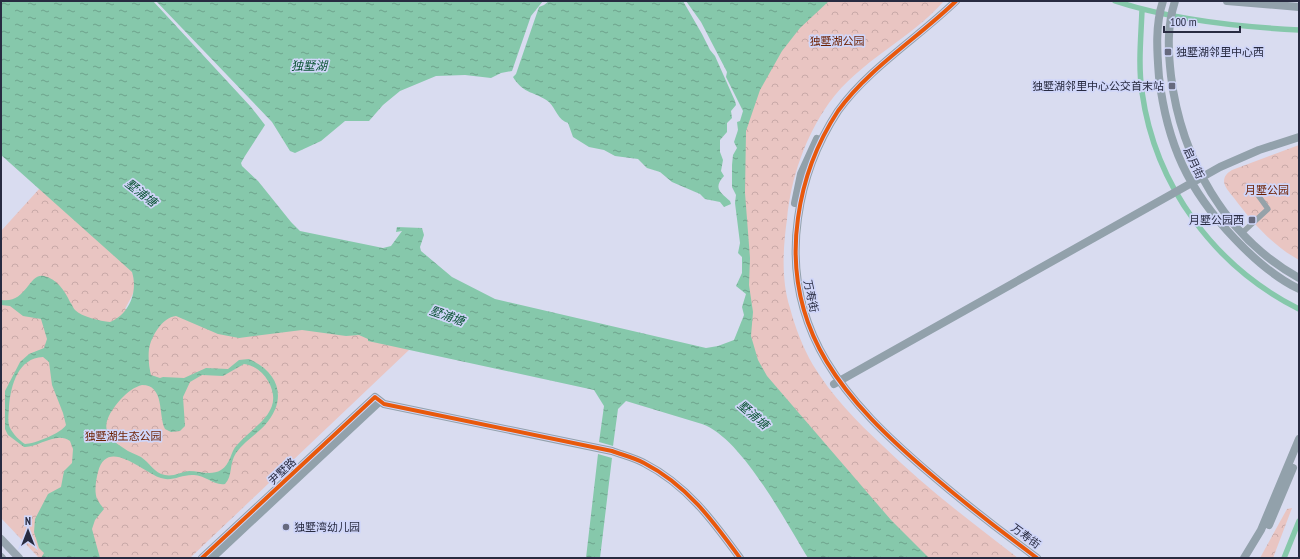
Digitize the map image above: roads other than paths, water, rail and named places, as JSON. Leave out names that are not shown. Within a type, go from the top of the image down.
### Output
[{"type":"main road","points":[[1,539],[19,558]]},
{"type":"street","name":"万寿街","points":[[950,1],[930,21],[869,71],[832,112],[811,151],[802,174],[794,204],[791,236],[791,260],[794,284],[798,308],[807,335],[818,358],[869,425],[918,470],[977,520],[1030,558]]},
{"type":"street","name":"万寿街","points":[[956,1],[871,75],[851,95],[829,126],[810,167],[800,203],[795,238],[796,269],[802,306],[810,330],[836,382],[896,444],[1004,535],[1037,558]]},
{"type":"street","points":[[1227,1],[1299,7]]},
{"type":"street","name":"启月街","points":[[1162,3],[1157,55],[1167,124],[1177,154],[1190,183],[1213,217],[1251,256],[1284,282],[1299,290]]},
{"type":"street","name":"启月街","points":[[1174,4],[1170,23],[1168,45],[1174,99],[1187,146],[1201,177],[1223,211],[1269,259],[1299,278]]},
{"type":"street","points":[[836,382],[1201,177],[1238,158],[1299,137]]},
{"type":"street","points":[[1243,232],[1268,209],[1255,191]]},
{"type":"street","points":[[377,400],[612,452],[644,463],[666,476],[688,493],[708,515],[740,558]]},
{"type":"street","name":"尹墅路","points":[[202,558],[377,400]]},
{"type":"street","name":"尹墅路","points":[[212,558],[377,400]]},
{"type":"street","points":[[1244,558],[1262,530],[1299,439]]},
{"type":"street","points":[[1248,558],[1277,511],[1299,454]]},
{"type":"water","name":"墅浦塘","points":[[1,1],[153,1],[251,107],[265,125],[241,163],[242,166],[258,181],[300,231],[383,248],[391,246],[402,231],[396,232],[397,227],[422,228],[424,235],[420,247],[421,251],[452,277],[495,299],[706,348],[718,346],[734,340],[744,315],[742,307],[746,294],[736,286],[742,273],[742,257],[738,253],[740,243],[735,203],[736,195],[732,187],[733,155],[737,148],[734,142],[738,130],[737,122],[740,121],[743,111],[726,77],[727,72],[701,22],[686,1],[829,1],[800,28],[782,51],[760,90],[746,131],[745,193],[750,258],[749,285],[753,312],[751,336],[758,360],[767,376],[891,520],[929,558],[808,558],[775,503],[747,463],[717,432],[702,424],[626,401],[618,409],[613,446],[599,442],[604,406],[594,390],[368,341],[368,339],[359,335],[346,336],[302,330],[239,338],[218,334],[176,316],[166,320],[158,328],[152,339],[149,349],[149,366],[151,375],[160,378],[184,378],[206,368],[228,369],[239,360],[249,359],[267,371],[277,387],[278,396],[272,415],[265,425],[236,453],[232,461],[229,477],[225,484],[217,483],[198,475],[165,479],[154,475],[126,460],[117,457],[109,457],[103,462],[98,472],[96,493],[97,499],[104,509],[95,520],[92,529],[100,558],[41,558],[44,553],[39,548],[34,532],[35,519],[48,494],[61,487],[64,471],[72,463],[73,449],[70,441],[65,438],[53,439],[29,447],[24,447],[8,435],[5,429],[5,391],[20,362],[29,354],[44,348],[47,339],[41,319],[23,316],[10,306],[1,305],[1,300],[16,298],[34,279],[39,276],[44,276],[53,280],[60,286],[74,309],[82,315],[101,321],[110,322],[123,313],[131,301],[134,279],[132,272],[1,155]],"holes":[[[43,357],[49,362],[52,385],[66,425],[47,438],[25,444],[15,435],[9,426],[9,406],[12,390],[17,374],[22,367],[27,362]],[[244,364],[255,367],[266,378],[272,392],[273,401],[265,418],[237,445],[227,465],[221,470],[213,473],[189,471],[171,475],[161,474],[144,459],[128,451],[109,435],[106,426],[109,416],[121,399],[131,390],[142,385],[149,386],[154,390],[158,395],[160,402],[165,429],[171,432],[180,431],[185,426],[183,397],[190,382],[202,375],[223,376]]]},
{"type":"water","name":"独墅湖","points":[[156,1],[543,1],[531,16],[512,71],[501,73],[491,78],[465,75],[436,76],[400,91],[383,105],[369,121],[345,121],[321,141],[295,153],[290,151],[272,122]]},
{"type":"water","points":[[549,1],[683,1],[710,50],[715,56],[736,105],[731,111],[732,118],[727,123],[727,132],[720,140],[720,152],[723,160],[721,171],[724,176],[718,187],[731,204],[724,207],[720,202],[705,199],[700,194],[672,182],[660,172],[647,168],[638,159],[615,156],[604,150],[589,147],[573,137],[568,123],[559,117],[549,102],[526,90],[517,83],[513,77],[516,74],[539,7]]},
{"type":"water","points":[[598,454],[612,458],[600,558],[586,558]]},
{"type":"waterway","points":[[1115,1],[1137,8],[1206,22],[1299,30]]},
{"type":"waterway","points":[[1142,10],[1140,61],[1142,92],[1149,127],[1160,160],[1175,191],[1194,220],[1216,247],[1241,271],[1269,291],[1299,309]]},
{"type":"waterway","points":[[1284,558],[1299,521]]},
{"type":"place","name":"独墅湖邻里中心西","points":[[1168,52]]},
{"type":"place","name":"独墅湖邻里中心公交首末站","points":[[1172,86]]},
{"type":"place","name":"月墅公园西","points":[[1252,220]]},
{"type":"place","name":"独墅湾幼儿园","points":[[286,527]]},
{"type":"park label","name":"独墅湖公园","points":[[837,41]]},
{"type":"park label","name":"月墅公园","points":[[1267,190]]},
{"type":"park label","name":"独墅湖生态公园","points":[[123,436]]}]
